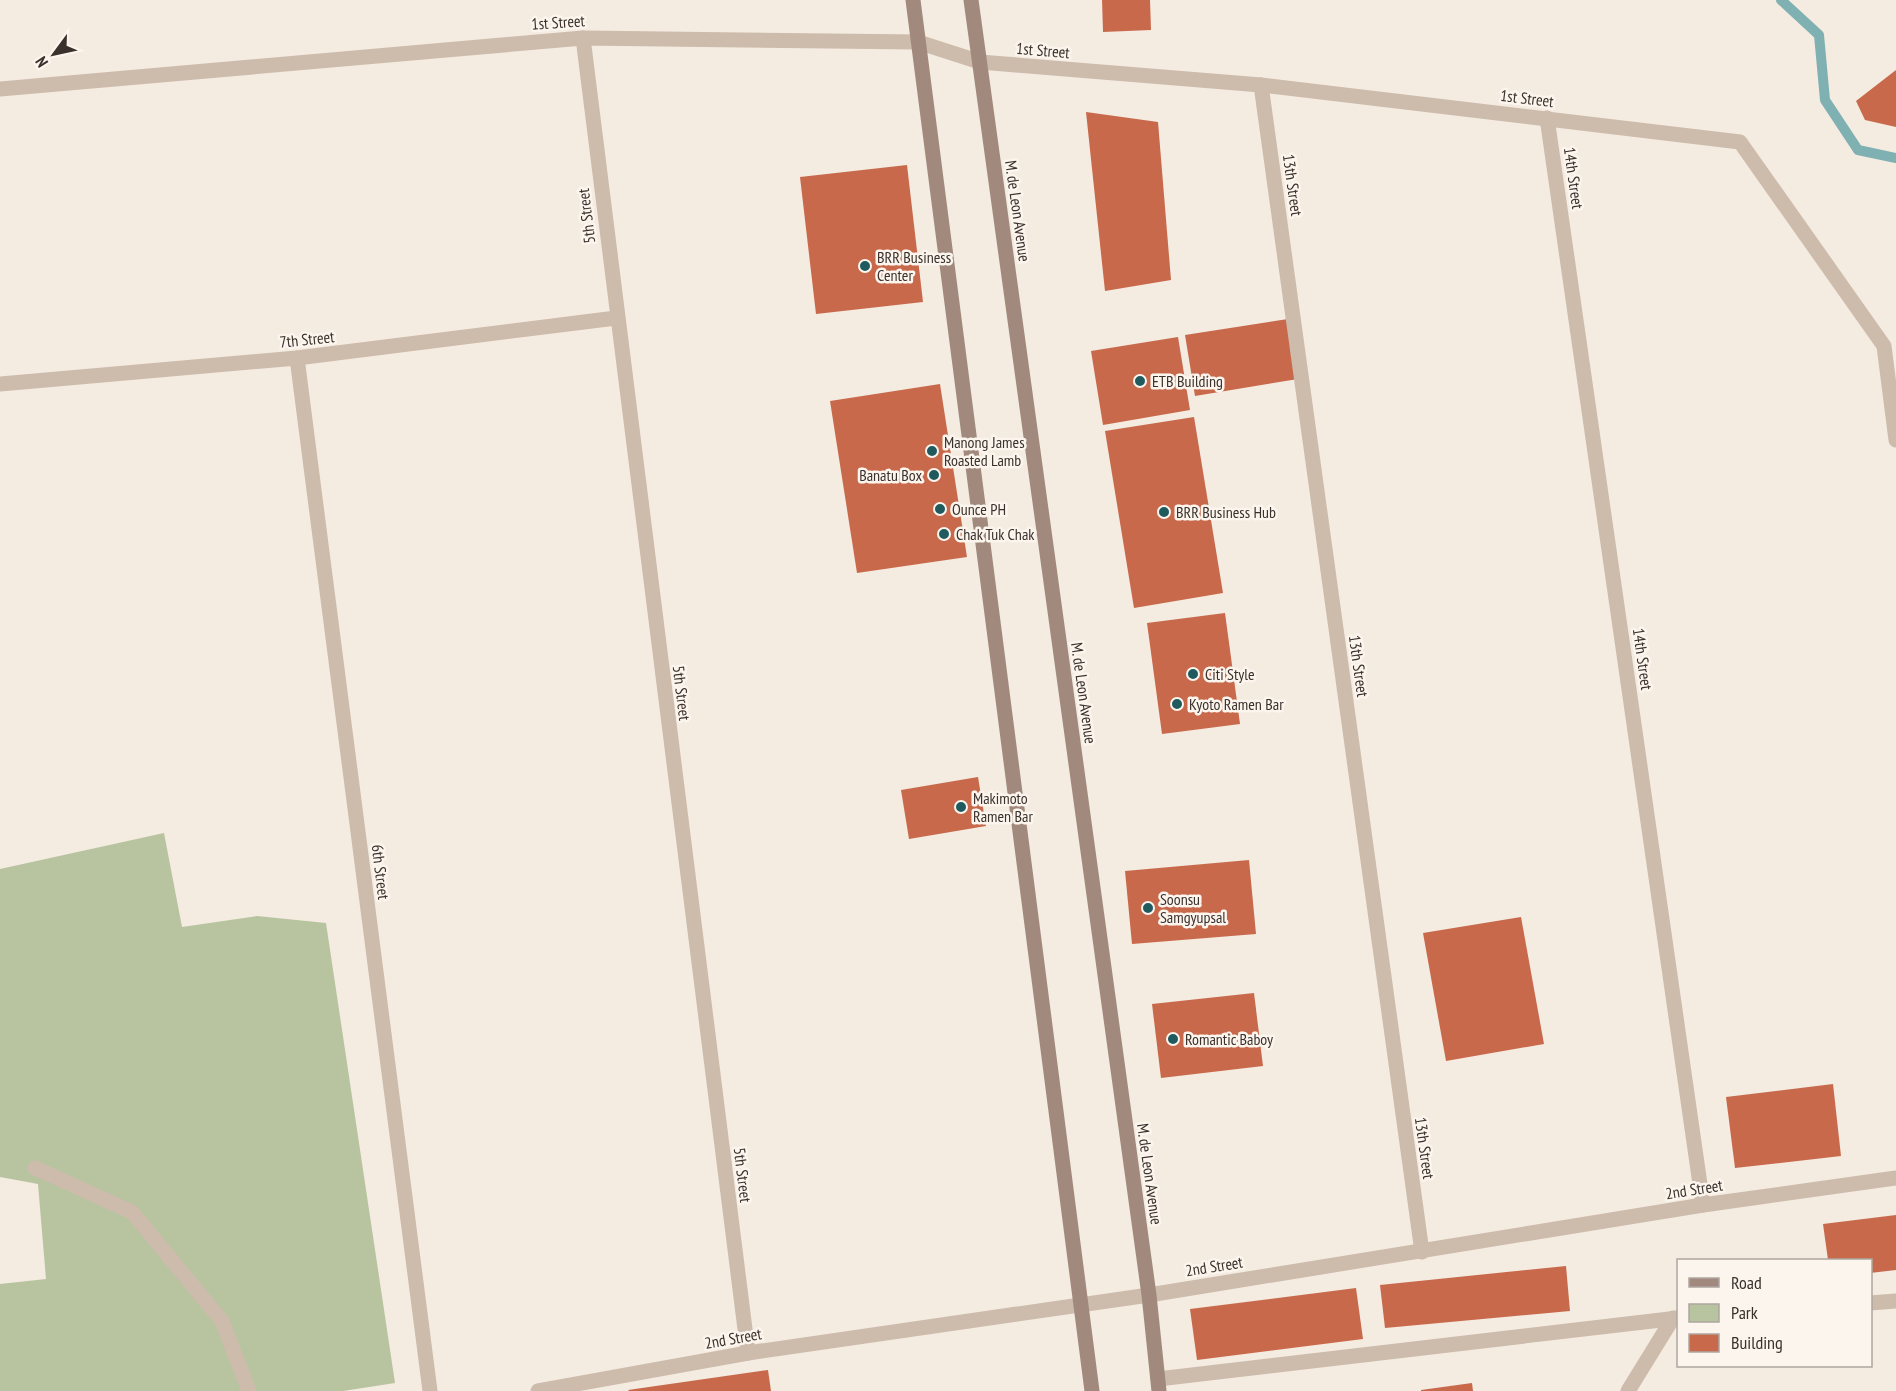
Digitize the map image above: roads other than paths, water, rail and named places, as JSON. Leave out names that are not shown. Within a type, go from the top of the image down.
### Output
[{"type":"main road","points":[[913,0],[1092,1391]]},
{"type":"main road","name":"M. de Leon Avenue","points":[[971,0],[1149,1295],[1159,1385]]},
{"type":"street","name":"1st Street","points":[[0,89],[583,38],[918,42],[980,62],[1261,85],[1740,142],[1884,346],[1894,405],[1896,440]]},
{"type":"street","name":"5th Street","points":[[583,38],[616,318],[748,1353]]},
{"type":"street","name":"13th Street","points":[[1261,85],[1422,1252]]},
{"type":"street","name":"14th Street","points":[[1547,118],[1703,1205]]},
{"type":"street","name":"7th Street","points":[[0,384],[297,358],[616,318]]},
{"type":"street","name":"6th Street","points":[[297,358],[430,1391]]},
{"type":"street","points":[[35,1168],[132,1212],[222,1321],[249,1391]]},
{"type":"street","name":"2nd Street","points":[[538,1391],[748,1353],[1079,1303],[1149,1295],[1703,1205],[1896,1178]]},
{"type":"street","points":[[1872,1303],[1896,1301]]},
{"type":"street","points":[[1159,1385],[1676,1318]]},
{"type":"street","points":[[1628,1391],[1676,1318]]},
{"type":"waterway","points":[[1781,0],[1819,35],[1825,100],[1858,150],[1896,158]]},
{"type":"place","name":"BRR Business Center","points":[[865,266]]},
{"type":"place","name":"ETB Building","points":[[1140,381]]},
{"type":"place","name":"Manong James Roasted Lamb","points":[[932,451]]},
{"type":"place","name":"Banatu Box","points":[[934,475]]},
{"type":"place","name":"Ounce PH","points":[[940,509]]},
{"type":"place","name":"BRR Business Hub","points":[[1164,512]]},
{"type":"place","name":"Chak Tuk Chak","points":[[944,534]]},
{"type":"place","name":"Citi Style","points":[[1193,674]]},
{"type":"place","name":"Kyoto Ramen Bar","points":[[1177,704]]},
{"type":"place","name":"Makimoto Ramen Bar","points":[[961,807]]},
{"type":"place","name":"Soonsu Samgyupsal","points":[[1148,908]]},
{"type":"place","name":"Romantic Baboy","points":[[1173,1039]]}]
